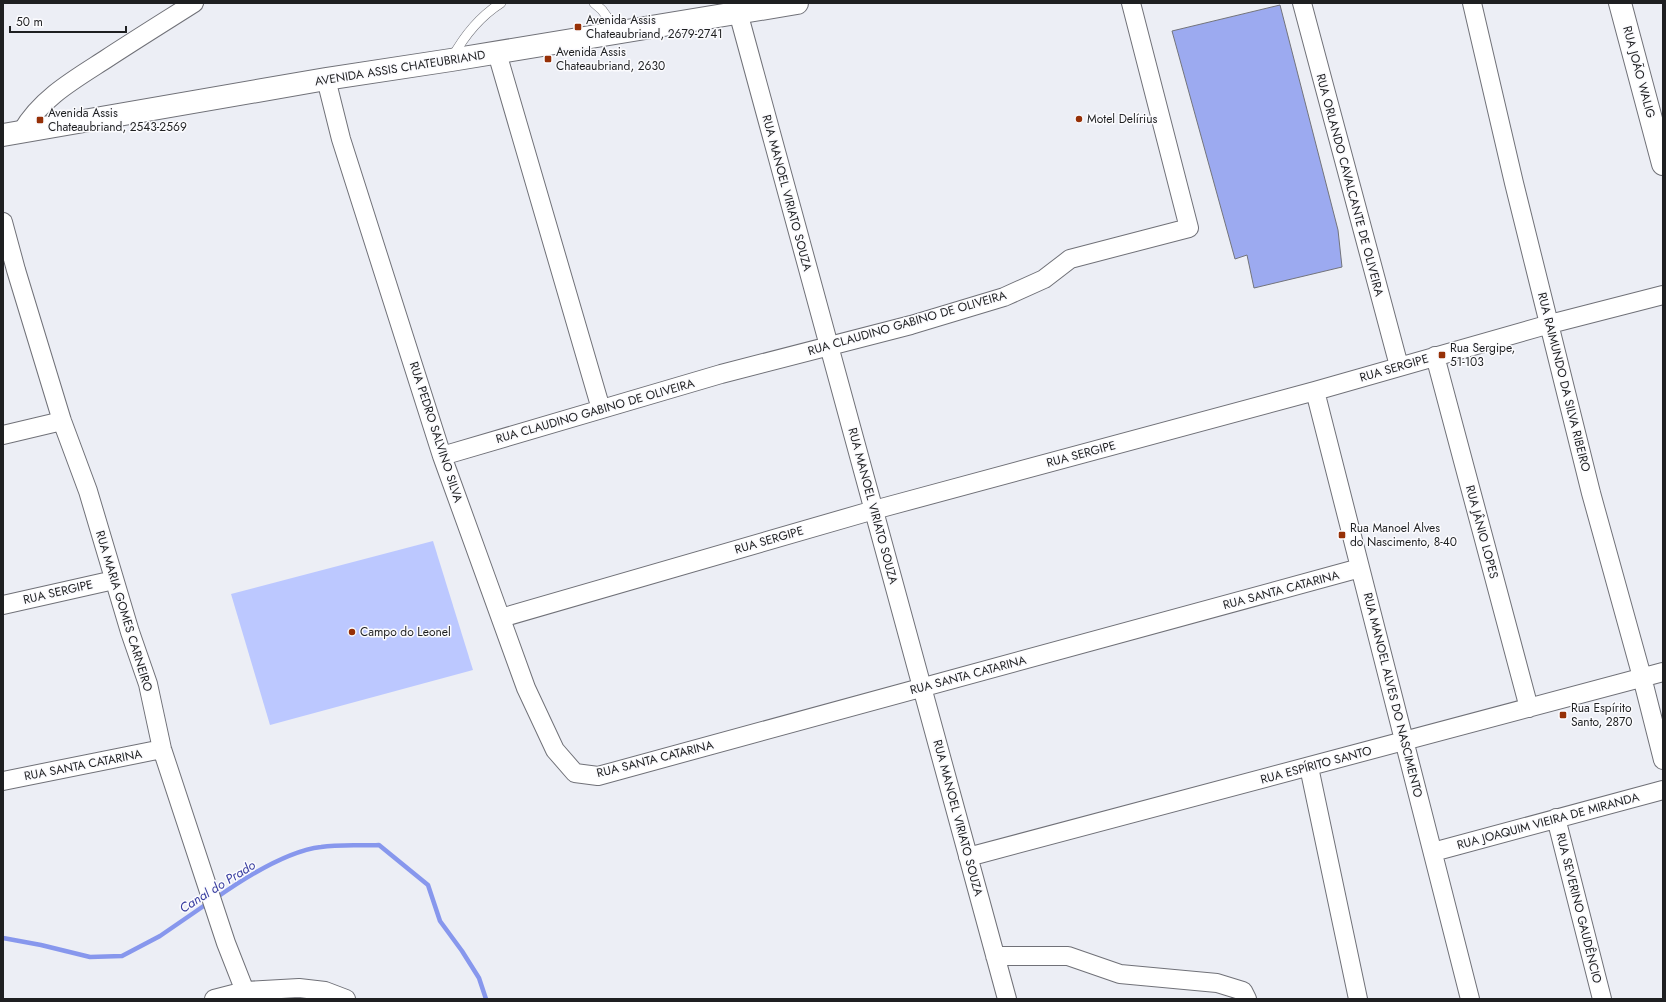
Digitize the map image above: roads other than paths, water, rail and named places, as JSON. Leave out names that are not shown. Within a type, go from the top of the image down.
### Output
[{"type":"main road","name":"AVENIDA ASSIS CHATEUBRIAND","points":[[9,130],[497,53],[796,3]]},
{"type":"main road","name":"RUA JOÃO WALIG","points":[[1620,3],[1663,164]]},
{"type":"street","points":[[9,130],[33,114],[61,88],[194,3]]},
{"type":"street","name":"RUA CLAUDINO GABINO DE OLIVEIRA","points":[[442,456],[721,374],[911,325],[1004,297],[1044,278],[1070,259],[1189,228],[1131,3]]},
{"type":"street","name":"RUA ORLANDO CAVALCANTE DE OLIVEIRA","points":[[1302,3],[1399,366]]},
{"type":"street","name":"RUA RAIMUNDO DA SILVA RIBEIRO","points":[[1472,3],[1514,183],[1591,493],[1642,677],[1663,760]]},
{"type":"street","name":"RUA MANOEL VIRIATO SOUZA","points":[[738,12],[1007,999]]},
{"type":"street","points":[[497,53],[601,409]]},
{"type":"street","name":"RUA PEDRO SALVINO SILVA","points":[[326,79],[341,139],[442,456],[526,688],[555,750],[575,773]]},
{"type":"street","name":"RUA MARIA GOMES CARNEIRO","points":[[3,222],[9,272],[88,491],[114,580],[148,684],[162,749],[218,919],[246,995]]},
{"type":"street","name":"RUA SERGIPE","points":[[501,618],[874,510],[1315,391],[1399,366],[1663,294]]},
{"type":"street","name":"RUA JÂNIO LOPES","points":[[1435,356],[1529,708]]},
{"type":"street","name":"RUA MANOEL ALVES DO NASCIMENTO","points":[[1315,391],[1470,999]]},
{"type":"street","points":[[3,435],[62,422]]},
{"type":"street","name":"RUA SANTA CATARINA","points":[[575,773],[598,776],[1360,568]]},
{"type":"street","name":"RUA SERGIPE","points":[[3,605],[114,580]]},
{"type":"street","name":"RUA ESPÍRITO SANTO","points":[[968,857],[1663,672]]},
{"type":"street","name":"RUA SANTA CATARINA","points":[[3,781],[162,749]]},
{"type":"street","points":[[1309,767],[1358,999]]},
{"type":"street","name":"RUA JOAQUIM VIEIRA DE MIRANDA","points":[[1433,852],[1663,790]]},
{"type":"street","name":"RUA SEVERINO GAUDÊNCIO","points":[[1556,818],[1602,999]]},
{"type":"street","points":[[995,956],[1068,956],[1120,974],[1217,983],[1243,991],[1247,999]]},
{"type":"street","points":[[214,999],[299,988],[325,991],[346,999]]},
{"type":"lane","points":[[451,60],[472,26],[489,10],[500,3]]},
{"type":"lane","points":[[594,3],[602,10],[618,32]]},
{"type":"waterway","name":"Canal do Prado","points":[[216,898],[266,867],[294,854],[328,846],[379,845],[428,885],[440,921],[462,951],[479,978],[486,999]]},
{"type":"waterway","name":"Canal do Prado","points":[[3,938],[41,945],[90,957],[122,956],[160,936],[208,903]]},
{"type":"place","name":"Avenida Assis Chateaubriand, 2679-2741","points":[[578,27]]},
{"type":"place","name":"Avenida Assis Chateaubriand, 2630","points":[[548,59]]},
{"type":"place","name":"Motel Delírius","points":[[1079,119]]},
{"type":"place","name":"Avenida Assis Chateaubriand, 2543-2569","points":[[40,120]]},
{"type":"place","name":"Rua Sergipe, 51-103","points":[[1442,355]]},
{"type":"place","name":"Rua Manoel Alves do Nascimento, 8-40","points":[[1342,535]]},
{"type":"place","name":"Campo do Leonel","points":[[352,632]]},
{"type":"place","name":"Rua Espírito Santo, 2870","points":[[1563,715]]}]
